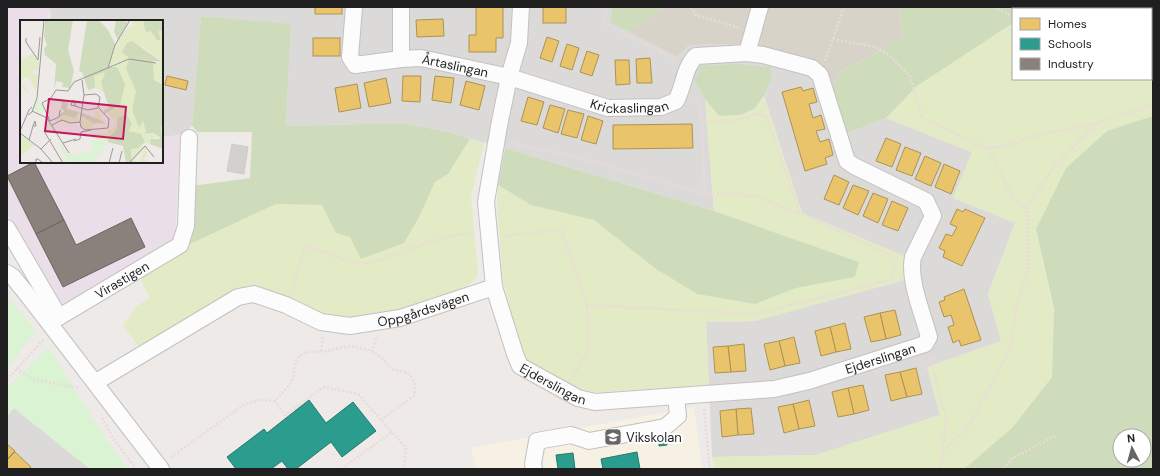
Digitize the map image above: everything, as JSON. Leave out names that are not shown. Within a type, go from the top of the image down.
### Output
[{"type":"street","name":"Årtaslingan","points":[[354,7],[350,57],[355,66],[401,59],[421,58],[509,77]]},
{"type":"street","points":[[401,7],[401,59]]},
{"type":"street","points":[[494,287],[486,202],[496,140],[509,77],[519,43],[521,7]]},
{"type":"street","points":[[747,53],[760,7]]},
{"type":"street","points":[[689,66],[691,61],[696,56],[747,53],[763,55],[812,68],[820,75]]},
{"type":"street","name":"Krickaslingan","points":[[509,77],[608,108],[660,107],[676,101],[681,93],[689,66]]},
{"type":"street","name":"Ejderslingan","points":[[494,287],[520,366],[578,398],[594,402],[774,389],[809,381],[925,344],[929,337],[912,279],[905,262],[913,257],[933,216],[926,201],[854,166],[847,161],[820,75]]},
{"type":"street","name":"Virastigen","points":[[53,328],[180,245],[186,226],[189,138]]},
{"type":"street","points":[[7,228],[53,328]]},
{"type":"street","points":[[7,273],[13,277],[53,328],[91,385],[169,463]]},
{"type":"street","name":"Oppgårdsvägen","points":[[91,385],[238,297],[254,294],[286,305],[321,322],[350,326],[400,318],[494,287]]},
{"type":"street","points":[[533,466],[537,441],[571,435],[589,440],[665,427],[678,416],[676,396]]},
{"type":"path","points":[[606,7],[604,23],[689,66]]},
{"type":"path","points":[[691,7],[696,15],[753,32]]},
{"type":"path","points":[[820,75],[844,7]]},
{"type":"path","points":[[994,7],[1012,16]]},
{"type":"path","points":[[833,39],[875,47],[889,55],[910,76],[922,118],[987,148],[1010,145],[1031,137],[1098,123],[1153,105]]},
{"type":"path","points":[[681,93],[693,97],[699,102],[702,120],[705,194]]},
{"type":"path","points":[[702,120],[732,122],[761,113],[766,117],[800,214]]},
{"type":"path","points":[[943,450],[969,426],[1011,347],[1016,309],[1027,272],[1027,208],[1055,165],[1098,123]]},
{"type":"path","points":[[496,140],[577,157],[705,194],[737,193],[756,197],[800,214],[905,262],[890,280],[754,314],[587,305]]},
{"type":"path","points":[[987,148],[999,168],[1013,199],[1027,208]]},
{"type":"path","points":[[286,305],[306,246],[353,263],[371,263],[454,235],[475,233],[504,236],[561,230],[587,305],[589,327],[588,351],[564,391]]},
{"type":"path","points":[[7,380],[53,328]]},
{"type":"path","points":[[321,351],[323,331]]},
{"type":"path","points":[[371,334],[378,334],[372,352]]},
{"type":"path","points":[[925,344],[946,417],[940,469]]},
{"type":"path","points":[[275,401],[293,380],[294,364],[300,356],[310,351],[330,351],[343,347],[356,347],[372,352],[386,361],[390,368],[406,372],[411,376],[414,382],[414,396],[381,420]]},
{"type":"path","points":[[16,369],[36,380],[91,385]]},
{"type":"path","points":[[275,401],[285,415],[324,387],[358,394],[406,448],[404,469]]},
{"type":"path","points":[[703,394],[710,469]]},
{"type":"path","points":[[166,452],[169,463],[245,404],[259,400],[275,401]]},
{"type":"path","points":[[341,469],[392,432]]},
{"type":"path","points":[[1004,469],[1011,459],[1057,435]]},
{"type":"shaded area","points":[[48,7],[612,7],[610,22],[677,57],[689,45],[741,44],[820,64],[827,72],[847,132],[886,118],[972,152],[953,198],[1015,223],[988,294],[1002,341],[927,367],[940,415],[816,455],[712,457],[706,322],[756,321],[903,256],[802,213],[764,96],[771,81],[694,81],[705,99],[714,211],[450,132],[401,123],[286,126],[291,25],[201,16],[192,126],[180,135],[163,137],[163,20],[50,20],[51,12]]},
{"type":"shaded area","points":[[48,7],[51,12],[50,20],[20,20],[20,163],[163,163],[163,137],[180,135],[175,244],[59,306],[7,213],[7,8]]},
{"type":"shaded area","points":[[666,7],[899,7],[903,38],[840,72],[833,88],[827,72],[820,64],[741,44],[689,45],[677,57],[629,32]]},
{"type":"shaded area","name":"Vikskolan","points":[[694,407],[702,469],[476,469],[471,448]]},
{"type":"shaded area","points":[[14,408],[90,469],[7,469],[7,416]]},
{"type":"green space","points":[[612,7],[666,7],[629,32],[610,22]]},
{"type":"green space","points":[[899,7],[1037,7],[1012,8],[1012,24],[917,86],[886,118],[847,133],[833,88],[840,72],[903,38]]},
{"type":"green space","points":[[1153,7],[1153,116],[1107,131],[1066,168],[1036,229],[1054,313],[1052,377],[1012,428],[964,469],[714,469],[712,457],[816,455],[940,415],[927,367],[1001,341],[988,294],[1015,223],[953,198],[972,152],[886,118],[917,86],[1012,24],[1012,80],[1152,80],[1152,8],[1036,8]]},
{"type":"green space","points":[[201,16],[291,24],[286,126],[401,123],[450,132],[470,139],[448,174],[435,182],[419,217],[404,243],[361,259],[350,237],[336,233],[322,205],[276,204],[188,245],[192,186],[250,178],[252,132],[198,132],[192,126]]},
{"type":"green space","points":[[735,64],[771,67],[771,81],[764,96],[754,109],[740,115],[719,116],[705,99],[694,81],[701,66]]},
{"type":"green space","points":[[764,96],[802,213],[904,256],[905,280],[756,321],[706,322],[709,385],[598,392],[578,390],[535,368],[523,356],[503,281],[497,207],[498,185],[531,205],[594,220],[656,269],[697,294],[755,304],[796,288],[855,277],[859,262],[714,211],[705,99],[719,116],[739,115],[754,109]]},
{"type":"green space","points":[[1153,116],[1153,469],[964,469],[1012,428],[1052,377],[1054,309],[1036,229],[1066,168],[1107,131]]},
{"type":"green space","points":[[470,139],[484,143],[471,197],[478,273],[475,280],[461,289],[386,315],[348,318],[325,316],[236,290],[138,346],[123,325],[137,306],[150,298],[140,278],[188,245],[276,204],[323,205],[336,233],[419,217],[435,182],[448,174]]},
{"type":"green space","points":[[505,148],[714,211],[859,262],[855,277],[796,288],[755,304],[697,294],[656,269],[594,220],[531,205],[498,185]]},
{"type":"green space","points":[[7,297],[36,330],[7,368]]},
{"type":"green space","points":[[48,347],[107,441],[128,469],[90,469],[14,408],[7,416],[7,389]]},
{"type":"building: Homes","points":[[315,7],[342,7],[342,14],[315,14]]},
{"type":"building: Homes","points":[[476,7],[503,7],[503,38],[496,38],[496,52],[469,52],[469,35],[476,35]]},
{"type":"building: Homes","points":[[543,7],[566,7],[566,23],[543,23]]},
{"type":"building: Homes","points":[[443,19],[444,36],[417,37],[416,20]]},
{"type":"building: Homes","points":[[547,37],[559,41],[552,62],[540,58]]},
{"type":"building: Homes","points":[[313,38],[340,38],[340,56],[313,56]]},
{"type":"building: Homes","points":[[567,44],[579,48],[572,70],[560,66]]},
{"type":"building: Homes","points":[[587,51],[599,55],[592,76],[580,72]]},
{"type":"building: Homes","points":[[650,58],[652,83],[637,83],[636,59]]},
{"type":"building: Homes","points":[[615,60],[629,60],[630,84],[616,85]]},
{"type":"building: Homes","points":[[167,76],[188,81],[186,90],[165,85]]},
{"type":"building: Homes","points":[[403,76],[421,76],[420,102],[402,101]]},
{"type":"building: Homes","points":[[435,76],[454,78],[451,103],[432,100]]},
{"type":"building: Homes","points":[[386,78],[391,103],[369,107],[364,83]]},
{"type":"building: Homes","points":[[466,81],[485,86],[479,110],[460,105]]},
{"type":"building: Homes","points":[[357,84],[361,108],[339,112],[335,88]]},
{"type":"building: Homes","points":[[801,87],[803,91],[813,88],[817,102],[809,104],[813,118],[821,115],[825,129],[816,131],[820,142],[829,139],[833,155],[825,158],[827,164],[805,171],[782,92]]},
{"type":"building: Homes","points":[[528,97],[544,102],[537,125],[521,121]]},
{"type":"building: Homes","points":[[550,105],[565,109],[558,133],[543,128]]},
{"type":"building: Homes","points":[[568,110],[584,114],[577,138],[561,134]]},
{"type":"building: Homes","points":[[588,116],[603,121],[596,144],[581,140]]},
{"type":"building: Homes","points":[[692,124],[693,148],[613,149],[613,125]]},
{"type":"building: Homes","points":[[886,138],[901,144],[892,167],[876,161]]},
{"type":"building: Homes","points":[[905,147],[921,153],[912,176],[896,170]]},
{"type":"building: Homes","points":[[925,156],[941,163],[931,186],[915,179]]},
{"type":"building: Homes","points":[[944,164],[960,171],[951,194],[935,187]]},
{"type":"building: Homes","points":[[834,175],[849,182],[839,205],[824,199]]},
{"type":"building: Homes","points":[[853,185],[869,191],[858,215],[843,208]]},
{"type":"building: Homes","points":[[873,193],[888,199],[878,223],[863,216]]},
{"type":"building: Homes","points":[[892,201],[908,208],[898,231],[882,225]]},
{"type":"building: Homes","points":[[957,209],[963,212],[965,209],[985,218],[962,266],[943,257],[945,251],[939,248],[946,234],[952,236],[957,227],[950,224]]},
{"type":"building: Homes","points":[[964,289],[981,340],[961,346],[959,340],[953,343],[948,327],[954,325],[951,315],[944,317],[939,302],[945,300],[944,297]]},
{"type":"building: Homes","points":[[895,310],[901,335],[886,339],[880,313]]},
{"type":"building: Homes","points":[[880,313],[886,339],[871,342],[864,317]]},
{"type":"building: Homes","points":[[845,323],[851,349],[836,352],[830,327]]},
{"type":"building: Homes","points":[[830,327],[836,352],[821,356],[815,331]]},
{"type":"building: Homes","points":[[794,337],[800,363],[785,366],[779,341]]},
{"type":"building: Homes","points":[[779,341],[785,366],[770,370],[764,344]]},
{"type":"building: Homes","points":[[744,344],[746,371],[731,372],[728,346]]},
{"type":"building: Homes","points":[[728,346],[731,372],[715,373],[713,347]]},
{"type":"building: Homes","points":[[916,368],[922,394],[907,397],[900,372]]},
{"type":"building: Homes","points":[[900,372],[907,397],[891,401],[885,375]]},
{"type":"building: Homes","points":[[863,385],[869,410],[854,414],[848,388]]},
{"type":"building: Homes","points":[[848,388],[854,414],[838,417],[832,392]]},
{"type":"building: Homes","points":[[809,400],[815,426],[799,429],[793,404]]},
{"type":"building: Homes","points":[[793,404],[799,429],[784,433],[778,407]]},
{"type":"building: Homes","points":[[751,408],[754,434],[738,435],[736,409]]},
{"type":"building: Homes","points":[[736,409],[738,435],[722,437],[720,411]]},
{"type":"building: Homes","points":[[7,444],[15,451],[7,459]]},
{"type":"building: Homes","points":[[15,452],[31,467],[29,469],[7,469],[7,460]]},
{"type":"building: Schools","points":[[309,400],[326,423],[353,402],[376,431],[342,457],[331,442],[296,469],[288,469],[282,461],[271,469],[236,469],[227,457],[264,429],[267,433]]},
{"type":"building: Schools","points":[[666,436],[667,445],[659,446],[659,437]]},
{"type":"building: Schools","points":[[637,452],[640,469],[603,469],[601,459]]},
{"type":"building: Schools","points":[[573,453],[575,469],[558,469],[556,455]]},
{"type":"building: Industry","points":[[35,163],[64,220],[36,234],[7,176]]},
{"type":"building: Industry","points":[[131,218],[145,247],[63,287],[36,234],[64,220],[76,245]]},
{"type":"building: Other","points":[[232,144],[248,147],[244,174],[227,171]]},
{"type":"place","name":"Vikskolan","points":[[613,437]]}]
